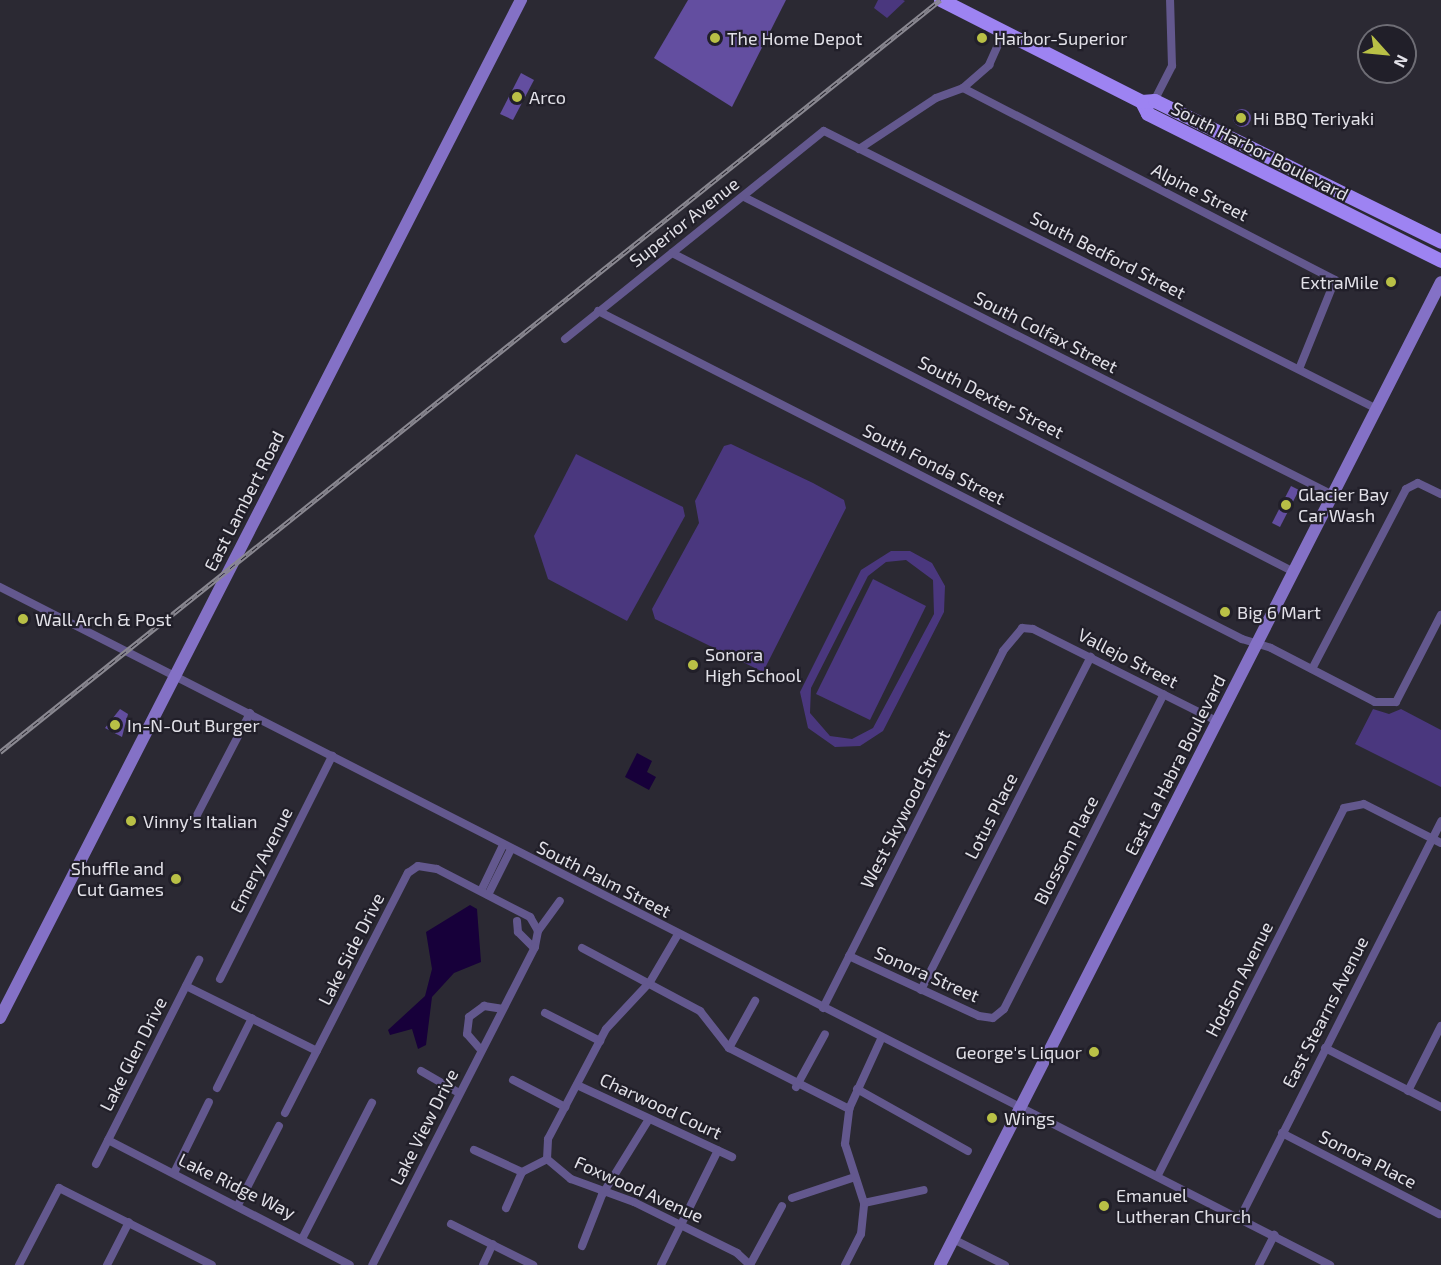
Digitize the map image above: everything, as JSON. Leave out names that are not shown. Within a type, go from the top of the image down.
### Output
[{"type":"main road","name":"East Lambert Road","points":[[0,1018],[174,674],[521,0]]},
{"type":"main road","name":"South Harbor Boulevard","points":[[941,0],[1148,105],[1441,261]]},
{"type":"main road","points":[[1148,105],[1441,242]]},
{"type":"main road","name":"East La Habra Boulevard","points":[[940,1265],[1441,282]]},
{"type":"street","points":[[1148,105],[1172,66],[1170,0]]},
{"type":"street","points":[[859,149],[936,98],[963,88],[988,64],[1003,33]]},
{"type":"street","name":"Alpine Street","points":[[963,88],[1335,280],[1299,369]]},
{"type":"street","name":"South Bedford Street","points":[[824,131],[1377,409]]},
{"type":"street","name":"Superior Avenue","points":[[565,339],[824,131]]},
{"type":"street","name":"South Colfax Street","points":[[744,197],[1333,495]]},
{"type":"street","name":"South Dexter Street","points":[[672,253],[1294,572]]},
{"type":"street","name":"South Fonda Street","points":[[598,311],[1257,644],[1391,705],[1441,615]]},
{"type":"street","points":[[1312,669],[1411,484],[1441,494]]},
{"type":"street","name":"South Palm Street","points":[[0,586],[250,713],[677,936],[1158,1174],[1330,1265]]},
{"type":"street","name":"Vallejo Street","points":[[1022,628],[1091,657],[1217,721]]},
{"type":"street","name":"West Skywood Street","points":[[823,1008],[1003,651],[1022,628]]},
{"type":"street","name":"Lotus Place","points":[[921,990],[1091,657]]},
{"type":"street","name":"Blossom Place","points":[[993,1018],[1004,1009],[1164,694]]},
{"type":"street","points":[[197,814],[250,713]]},
{"type":"street","name":"Emery Avenue","points":[[220,979],[332,756]]},
{"type":"street","name":"Hodson Avenue","points":[[1158,1174],[1344,808],[1353,802],[1432,838]]},
{"type":"street","name":"East Stearns Avenue","points":[[1240,1218],[1441,821]]},
{"type":"street","points":[[1432,838],[1441,843]]},
{"type":"street","points":[[507,847],[484,893],[530,916],[538,931],[560,901]]},
{"type":"street","name":"Lake Side Drive","points":[[285,1113],[408,873],[418,866],[437,869],[484,893]]},
{"type":"street","points":[[518,921],[518,932],[534,948]]},
{"type":"street","name":"Lake View Drive","points":[[372,1265],[534,948],[538,931]]},
{"type":"street","points":[[506,1208],[522,1172],[547,1160],[548,1139],[600,1041],[617,1014],[650,982],[677,936]]},
{"type":"street","points":[[582,948],[650,982],[700,1011],[729,1048],[796,1087],[849,1109]]},
{"type":"street","name":"Sonora Street","points":[[849,957],[921,990],[993,1018]]},
{"type":"street","name":"Lake Glen Drive","points":[[96,1164],[200,960]]},
{"type":"street","points":[[186,986],[317,1051]]},
{"type":"street","points":[[729,1048],[755,1001]]},
{"type":"street","points":[[481,1050],[467,1034],[469,1017],[484,1006],[503,1006]]},
{"type":"street","points":[[545,1012],[600,1041]]},
{"type":"street","points":[[217,1088],[252,1018]]},
{"type":"street","points":[[1408,1091],[1441,1026]]},
{"type":"street","points":[[796,1087],[825,1034]]},
{"type":"street","points":[[848,1264],[861,1234],[864,1203],[845,1144],[849,1109],[882,1037]]},
{"type":"street","points":[[1325,1048],[1441,1107]]},
{"type":"street","points":[[421,1071],[459,1093]]},
{"type":"street","points":[[513,1080],[565,1107]]},
{"type":"street","name":"Charwood Court","points":[[577,1085],[732,1157]]},
{"type":"street","points":[[857,1089],[968,1151]]},
{"type":"street","points":[[174,1173],[209,1102]]},
{"type":"street","points":[[303,1237],[372,1103]]},
{"type":"street","points":[[582,1246],[602,1195],[649,1119]]},
{"type":"street","points":[[238,1205],[279,1126]]},
{"type":"street","name":"Sonora Place","points":[[1282,1133],[1439,1214]]},
{"type":"street","name":"Lake Ridge Way","points":[[108,1140],[303,1237],[350,1265]]},
{"type":"street","points":[[474,1150],[522,1172]]},
{"type":"street","points":[[660,1265],[683,1226],[718,1150]]},
{"type":"street","name":"Foxwood Avenue","points":[[547,1160],[570,1179],[602,1195],[634,1202],[683,1226],[750,1265]]},
{"type":"street","points":[[792,1198],[855,1177]]},
{"type":"street","points":[[19,1265],[59,1188],[129,1222],[197,1262],[212,1265]]},
{"type":"street","points":[[864,1203],[924,1190]]},
{"type":"street","points":[[750,1265],[782,1206]]},
{"type":"street","points":[[107,1265],[129,1222]]},
{"type":"street","points":[[451,1224],[533,1265]]},
{"type":"street","points":[[1259,1265],[1274,1235]]},
{"type":"street","points":[[953,1239],[1005,1265]]},
{"type":"street","points":[[483,1265],[493,1244]]},
{"type":"shaded area","points":[[878,0],[905,1],[887,18],[874,8]]},
{"type":"shaded area","points":[[731,444],[844,500],[846,508],[763,672],[655,619],[652,609],[699,523],[695,501],[724,446]]},
{"type":"shaded area","points":[[576,454],[683,507],[685,516],[627,621],[548,579],[534,536]]},
{"type":"shaded area","points":[[891,551],[910,551],[932,563],[945,586],[944,612],[883,731],[860,746],[835,747],[808,728],[800,692],[861,570]],"holes":[[[906,560],[933,580],[934,614],[873,728],[852,739],[830,736],[810,713],[811,688],[868,576],[886,562]]]},
{"type":"shaded area","points":[[873,579],[926,606],[870,720],[816,694]]},
{"type":"shaded area","points":[[1373,709],[1389,714],[1401,709],[1441,730],[1441,787],[1355,744]]},
{"type":"shaded area","points":[[637,753],[652,761],[647,772],[656,777],[649,790],[625,777]]},
{"type":"shaded area","points":[[470,905],[477,909],[481,962],[454,973],[432,997],[426,1045],[418,1049],[412,1029],[390,1035],[388,1030],[425,996],[432,969],[426,932]]},
{"type":"building","name":"The Home Depot","points":[[688,0],[786,0],[732,107],[654,58]]},
{"type":"building","name":"Arco","points":[[521,73],[534,80],[513,120],[500,114]]},
{"type":"building","name":"Hi BBQ Teriyaki","points":[[1242,109],[1248,112],[1251,118],[1248,124],[1242,127],[1236,124],[1233,118],[1236,112]]},
{"type":"building","name":"Glacier Bay Car Wash","points":[[1291,486],[1299,490],[1280,527],[1272,523]]},
{"type":"building","name":"In-N-Out Burger","points":[[120,709],[128,714],[122,737],[105,728]]},
{"type":"railway","points":[[0,752],[940,0]]},
{"type":"place","name":"The Home Depot","points":[[715,38]]},
{"type":"place","name":"Harbor-Superior","points":[[982,38]]},
{"type":"place","name":"Arco","points":[[517,97]]},
{"type":"place","name":"Hi BBQ Teriyaki","points":[[1241,118]]},
{"type":"place","name":"ExtraMile","points":[[1391,282]]},
{"type":"place","name":"Glacier Bay Car Wash","points":[[1286,505]]},
{"type":"place","name":"Big 6 Mart","points":[[1225,612]]},
{"type":"place","name":"Wall Arch & Post","points":[[23,619]]},
{"type":"place","name":"Sonora High School","points":[[693,665]]},
{"type":"place","name":"In-N-Out Burger","points":[[115,725]]},
{"type":"place","name":"Vinny's Italian","points":[[131,821]]},
{"type":"place","name":"Shuffle and Cut Games","points":[[176,879]]},
{"type":"place","name":"George's Liquor","points":[[1094,1052]]},
{"type":"place","name":"Wings","points":[[992,1118]]},
{"type":"place","name":"Emanuel Lutheran Church","points":[[1104,1206]]}]
